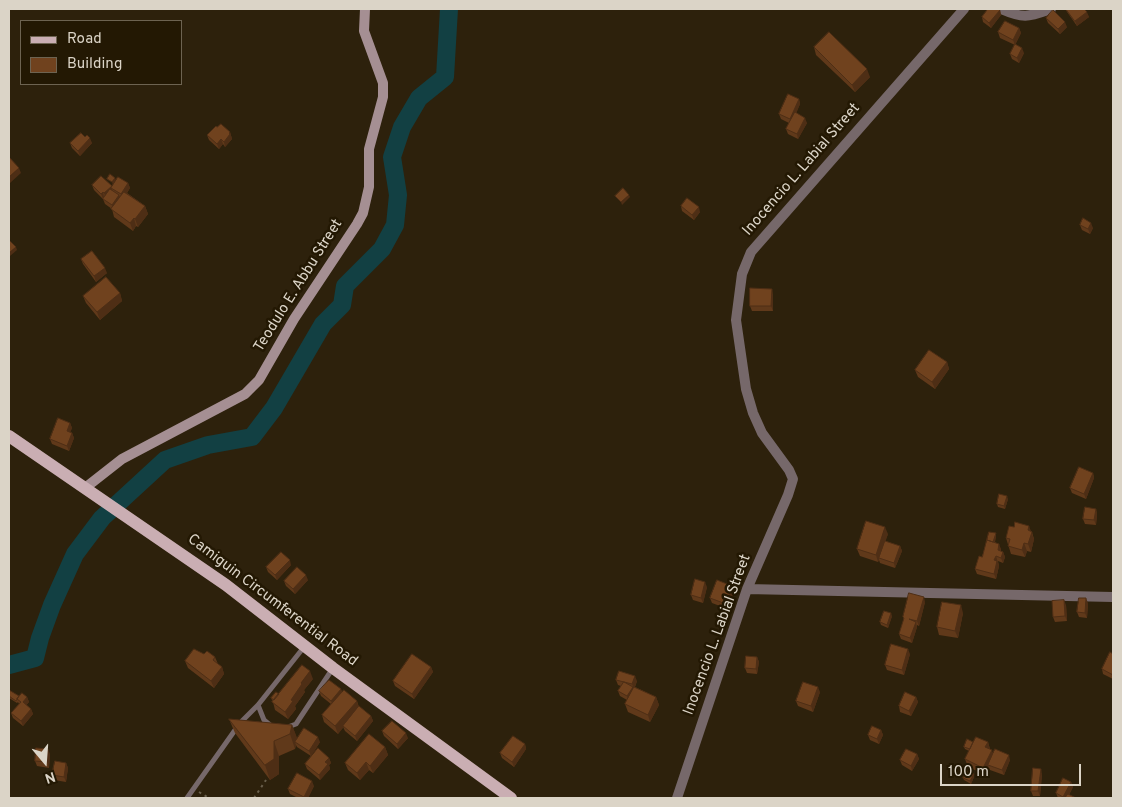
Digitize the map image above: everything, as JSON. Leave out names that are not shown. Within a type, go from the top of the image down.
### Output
[{"type":"main road","name":"Camiguin Circumferential Road","points":[[9,436],[226,586],[333,668],[511,798]]},
{"type":"street","name":"Teodulo E. Abbu Street","points":[[85,488],[122,459],[245,394],[253,387],[259,380],[294,318],[357,224],[363,213],[369,187],[369,149],[383,97],[382,83],[364,31],[364,9]]},
{"type":"street","name":"Inocencio L. Labial Street","points":[[677,798],[747,589],[788,496],[793,480],[789,470],[762,433],[746,389],[736,320],[742,274],[751,252],[964,9]]},
{"type":"street","points":[[1001,9],[1026,17],[1051,9]]},
{"type":"street","points":[[747,589],[1113,597]]},
{"type":"lane","points":[[187,798],[240,723],[305,647]]},
{"type":"lane","points":[[258,704],[264,720],[269,725],[292,727],[296,724],[333,668]]},
{"type":"path","points":[[254,798],[266,780]]},
{"type":"path","points":[[193,788],[209,798]]},
{"type":"building","points":[[988,9],[1000,10],[989,23],[982,17]]},
{"type":"building","points":[[1066,9],[1084,9],[1087,12],[1075,21]]},
{"type":"building","points":[[1053,10],[1065,22],[1058,29],[1046,18]]},
{"type":"building","points":[[1005,21],[1019,28],[1013,40],[998,32]]},
{"type":"building","points":[[829,32],[867,69],[852,85],[814,47]]},
{"type":"building","points":[[1015,44],[1022,48],[1017,58],[1010,54]]},
{"type":"building","points":[[788,94],[799,99],[790,119],[779,114]]},
{"type":"building","points":[[795,112],[805,118],[797,134],[786,129]]},
{"type":"building","points":[[221,124],[230,134],[224,142],[221,139],[217,144],[207,135],[216,126]]},
{"type":"building","points":[[81,133],[85,137],[87,135],[90,138],[78,151],[70,143]]},
{"type":"building","points":[[9,157],[19,168],[9,177]]},
{"type":"building","points":[[110,174],[115,178],[112,182],[107,179]]},
{"type":"building","points":[[101,176],[112,186],[101,194],[92,185]]},
{"type":"building","points":[[118,177],[128,183],[121,194],[111,188]]},
{"type":"building","points":[[623,188],[629,195],[621,202],[615,196]]},
{"type":"building","points":[[110,189],[119,195],[112,205],[103,199]]},
{"type":"building","points":[[124,192],[145,206],[130,223],[111,209]]},
{"type":"building","points":[[687,198],[699,207],[692,215],[681,206]]},
{"type":"building","points":[[1083,218],[1091,223],[1088,229],[1080,225]]},
{"type":"building","points":[[9,240],[16,247],[9,253]]},
{"type":"building","points":[[92,251],[105,268],[94,276],[81,259]]},
{"type":"building","points":[[106,277],[120,293],[97,312],[83,296]]},
{"type":"building","points":[[750,288],[772,289],[771,306],[750,306]]},
{"type":"building","points":[[929,350],[947,362],[932,382],[915,370]]},
{"type":"building","points":[[58,418],[70,423],[67,431],[72,433],[67,446],[50,439]]},
{"type":"building","points":[[1079,467],[1093,473],[1084,494],[1070,488]]},
{"type":"building","points":[[999,494],[1007,496],[1004,506],[997,504]]},
{"type":"building","points":[[1085,507],[1096,509],[1094,520],[1083,519]]},
{"type":"building","points":[[866,521],[885,527],[876,555],[857,549]]},
{"type":"building","points":[[1015,522],[1029,526],[1028,530],[1032,532],[1028,544],[1024,543],[1022,550],[1008,546],[1010,539],[1006,538],[1009,526],[1014,527]]},
{"type":"building","points":[[989,532],[996,533],[993,542],[987,540]]},
{"type":"building","points":[[987,540],[999,544],[998,550],[1003,552],[1001,558],[996,556],[994,560],[997,561],[994,574],[975,569],[979,556],[982,557]]},
{"type":"building","points":[[885,541],[900,546],[894,563],[879,558]]},
{"type":"building","points":[[281,552],[290,560],[275,575],[266,567]]},
{"type":"building","points":[[297,567],[306,575],[293,589],[284,581]]},
{"type":"building","points":[[695,579],[705,582],[701,598],[691,595]]},
{"type":"building","points":[[717,580],[732,586],[726,604],[710,598]]},
{"type":"building","points":[[909,593],[924,597],[917,621],[909,619],[916,622],[910,638],[899,634]]},
{"type":"building","points":[[1079,598],[1086,598],[1085,613],[1077,612]]},
{"type":"building","points":[[1064,600],[1065,616],[1053,617],[1052,601]]},
{"type":"building","points":[[942,602],[961,605],[955,631],[937,627]]},
{"type":"building","points":[[884,611],[891,613],[887,625],[880,622]]},
{"type":"building","points":[[891,644],[908,649],[902,670],[885,665]]},
{"type":"building","points":[[194,649],[204,654],[207,651],[215,657],[213,660],[222,667],[211,681],[185,661]]},
{"type":"building","points":[[1110,652],[1113,654],[1113,675],[1102,669]]},
{"type":"building","points":[[412,654],[431,667],[412,694],[393,681]]},
{"type":"building","points":[[746,656],[757,657],[756,669],[745,668]]},
{"type":"building","points":[[302,665],[310,671],[285,712],[272,702]]},
{"type":"building","points":[[619,671],[635,676],[632,684],[616,680]]},
{"type":"building","points":[[329,680],[341,689],[331,701],[319,691]]},
{"type":"building","points":[[624,682],[633,687],[627,696],[618,691]]},
{"type":"building","points":[[803,682],[818,687],[811,706],[796,701]]},
{"type":"building","points":[[634,687],[656,697],[648,715],[625,704]]},
{"type":"building","points":[[9,690],[19,696],[16,701],[9,696]]},
{"type":"building","points":[[344,690],[357,701],[335,726],[322,715]]},
{"type":"building","points":[[276,692],[279,694],[274,700],[271,698]]},
{"type":"building","points":[[905,692],[916,697],[909,711],[899,706]]},
{"type":"building","points":[[22,693],[27,697],[23,702],[31,709],[21,721],[11,713],[21,702],[17,699]]},
{"type":"building","points":[[359,706],[371,716],[355,736],[343,726]]},
{"type":"building","points":[[229,719],[292,725],[290,734],[274,741],[274,759],[265,765]]},
{"type":"building","points":[[392,721],[406,733],[397,744],[382,731]]},
{"type":"building","points":[[872,726],[881,730],[877,739],[868,735]]},
{"type":"building","points":[[304,728],[318,737],[309,751],[295,742]]},
{"type":"building","points":[[369,734],[385,747],[370,766],[366,762],[357,773],[345,763]]},
{"type":"building","points":[[513,736],[525,744],[512,762],[500,753]]},
{"type":"building","points":[[976,737],[988,742],[985,747],[992,750],[983,768],[965,759]]},
{"type":"building","points":[[967,739],[973,742],[970,749],[964,747]]},
{"type":"building","points":[[36,748],[48,749],[47,762],[35,761]]},
{"type":"building","points":[[318,748],[329,758],[325,762],[328,764],[319,775],[305,764]]},
{"type":"building","points":[[906,749],[917,754],[911,766],[900,760]]},
{"type":"building","points":[[995,749],[1009,755],[1002,770],[988,765]]},
{"type":"building","points":[[55,761],[66,763],[64,777],[52,775]]},
{"type":"building","points":[[1033,768],[1041,769],[1038,791],[1031,791]]},
{"type":"building","points":[[966,771],[974,774],[970,781],[963,778]]},
{"type":"building","points":[[297,773],[312,781],[304,797],[288,789]]},
{"type":"building","points":[[1063,778],[1071,782],[1063,797],[1056,793]]},
{"type":"building","points":[[1068,794],[1076,798],[1065,798]]},
{"type":"waterway","points":[[9,665],[35,658],[52,605],[75,554],[102,518],[165,460],[208,445],[252,437],[274,408],[323,324],[342,305],[345,286],[382,249],[395,225],[398,195],[392,157],[402,127],[419,98],[445,77],[449,9]]}]
